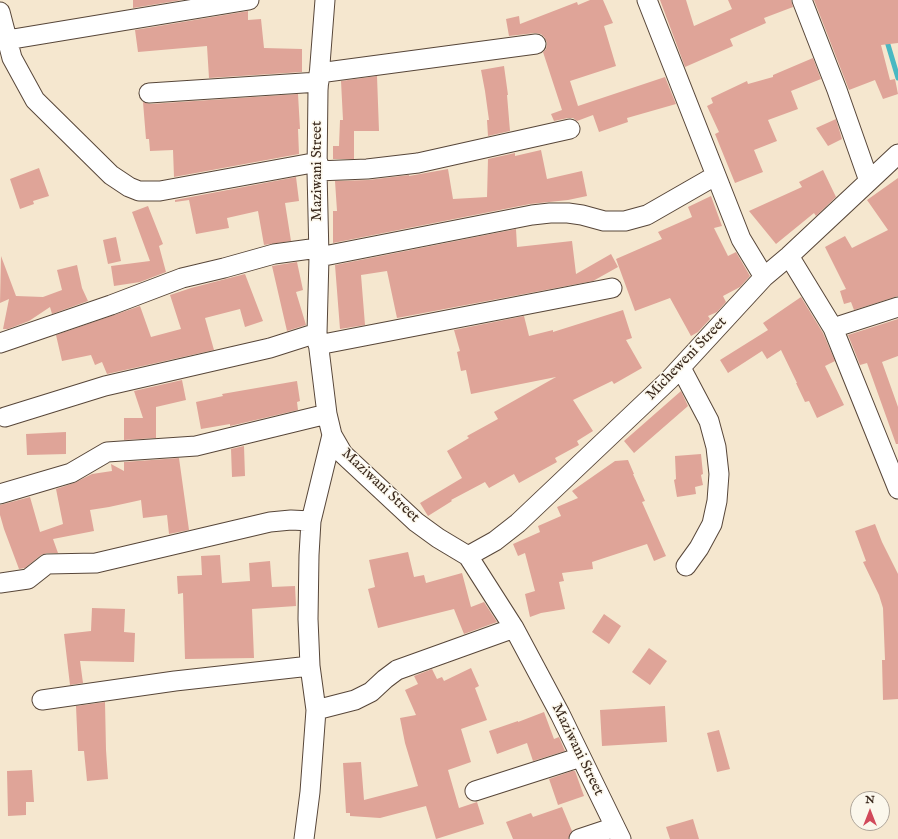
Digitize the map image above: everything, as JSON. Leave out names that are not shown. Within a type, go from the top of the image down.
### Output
[{"type":"street","points":[[7,40],[249,0]]},
{"type":"street","name":"Maziwani Street","points":[[325,0],[319,78],[317,167],[318,339],[327,414],[332,435],[343,454],[416,522],[438,538],[468,556],[514,628],[560,714],[618,833]]},
{"type":"street","points":[[647,0],[741,239],[764,277]]},
{"type":"street","points":[[802,0],[837,90],[869,181]]},
{"type":"street","points":[[0,12],[12,58],[35,100],[111,175],[139,191],[160,191],[317,167],[367,169],[418,163],[570,129]]},
{"type":"street","points":[[149,93],[319,78],[536,44]]},
{"type":"street","name":"Micheweni Street","points":[[468,556],[495,541],[518,523],[681,368],[764,277],[789,256],[898,154]]},
{"type":"street","points":[[0,343],[111,305],[182,278],[274,254],[318,252],[550,213],[582,215],[604,221],[630,220],[647,215],[715,176]]},
{"type":"street","points":[[789,256],[833,328],[898,487]]},
{"type":"street","points":[[5,417],[105,386],[270,348],[612,288]]},
{"type":"street","points":[[833,328],[898,306]]},
{"type":"street","points":[[681,368],[709,421],[716,447],[719,474],[717,501],[712,524],[699,548],[686,566]]},
{"type":"street","points":[[0,494],[71,473],[107,452],[196,446],[327,414]]},
{"type":"street","points":[[304,839],[310,792],[316,710],[310,666],[308,602],[311,522],[332,435]]},
{"type":"street","points":[[0,583],[28,579],[47,564],[96,564],[270,522],[291,520],[311,522]]},
{"type":"street","points":[[316,710],[355,700],[371,692],[397,670],[514,628]]},
{"type":"street","points":[[42,700],[175,681],[310,666]]},
{"type":"street","points":[[475,791],[582,758]]},
{"type":"street","points":[[579,839],[618,833]]},
{"type":"building","points":[[133,0],[182,0],[133,8]]},
{"type":"building","points":[[590,0],[603,0],[613,23],[604,26],[616,66],[570,81],[578,106],[665,77],[676,104],[627,118],[628,122],[599,132],[593,115],[577,121],[573,118],[568,118],[554,121],[551,114],[562,110],[543,52],[546,49],[547,43],[545,38],[541,34],[535,33],[509,36],[506,19],[519,16],[520,24],[577,2],[578,5]]},
{"type":"building","points":[[660,0],[686,0],[694,26],[732,9],[728,0],[791,0],[793,7],[764,18],[766,23],[730,39],[733,46],[685,67]]},
{"type":"building","points":[[814,0],[898,0],[898,43],[881,45],[890,80],[895,79],[898,94],[883,99],[875,80],[849,90]]},
{"type":"building","points":[[248,11],[248,20],[261,19],[264,48],[302,49],[302,72],[209,78],[207,46],[138,52],[135,30]]},
{"type":"building","points":[[813,58],[821,79],[791,91],[798,109],[768,120],[777,141],[754,150],[763,172],[735,183],[715,134],[719,132],[707,106],[713,103],[711,98],[747,81],[748,84],[773,77],[773,75]]},
{"type":"building","points":[[504,66],[508,95],[510,131],[488,136],[487,120],[489,120],[481,70]]},
{"type":"building","points":[[377,76],[379,131],[354,131],[354,159],[333,159],[333,146],[339,146],[340,120],[343,120],[341,81]]},
{"type":"building","points":[[298,94],[300,129],[298,129],[299,154],[174,177],[173,150],[150,151],[149,139],[146,139],[143,102],[150,104]]},
{"type":"building","points":[[836,119],[842,139],[828,146],[816,128]]},
{"type":"building","points":[[541,150],[547,179],[582,171],[587,196],[568,200],[530,204],[333,243],[333,211],[337,211],[335,181],[368,180],[409,176],[448,169],[453,199],[487,197],[488,159],[515,153],[515,156]]},
{"type":"building","points":[[39,168],[49,196],[33,201],[34,204],[20,209],[10,179]]},
{"type":"building","points":[[823,170],[836,197],[816,216],[814,213],[776,244],[749,211],[802,187],[799,182]]},
{"type":"building","points":[[296,177],[299,201],[285,203],[291,241],[264,245],[258,211],[227,218],[229,228],[196,234],[189,200],[175,202],[175,200]]},
{"type":"building","points":[[898,178],[898,296],[854,310],[851,302],[844,304],[840,291],[846,289],[825,247],[845,236],[852,248],[888,230],[867,200]]},
{"type":"building","points":[[711,196],[722,226],[714,228],[728,256],[736,252],[750,276],[740,287],[723,296],[726,302],[717,312],[708,316],[710,319],[698,332],[691,336],[670,298],[635,311],[616,259],[662,239],[658,232],[692,217],[688,207]]},
{"type":"building","points":[[148,206],[163,244],[159,246],[166,272],[140,282],[114,286],[111,266],[150,261],[132,212]]},
{"type":"building","points":[[516,229],[517,247],[572,241],[576,274],[611,254],[618,267],[593,281],[397,318],[387,271],[361,275],[365,325],[340,329],[335,265]]},
{"type":"building","points":[[116,237],[121,261],[108,264],[103,240]]},
{"type":"building","points":[[1,256],[16,296],[43,297],[62,290],[57,270],[77,265],[82,288],[88,301],[52,314],[50,307],[29,321],[8,329],[3,329],[9,299],[0,303]]},
{"type":"building","points":[[297,262],[303,290],[296,292],[306,325],[287,331],[272,266]]},
{"type":"building","points":[[245,274],[263,321],[245,327],[240,309],[205,318],[214,350],[107,374],[102,362],[95,365],[91,355],[62,361],[56,335],[140,306],[151,337],[181,329],[170,295]]},
{"type":"building","points":[[801,297],[823,333],[835,361],[825,366],[844,405],[817,418],[809,401],[805,402],[781,350],[767,359],[762,351],[728,373],[720,360],[768,330],[763,323]]},
{"type":"building","points":[[623,310],[632,338],[626,340],[642,368],[614,384],[612,381],[573,400],[593,431],[577,441],[579,445],[555,458],[557,462],[519,483],[514,474],[489,488],[485,482],[451,500],[452,501],[428,516],[420,503],[462,478],[447,451],[469,438],[467,436],[498,419],[494,412],[556,377],[471,394],[466,370],[461,371],[457,352],[460,351],[454,330],[524,316],[529,336],[553,330],[553,332]]},
{"type":"building","points":[[898,319],[898,356],[882,362],[898,407],[898,444],[896,444],[867,363],[860,365],[848,335]]},
{"type":"building","points":[[182,380],[186,400],[156,407],[156,438],[124,440],[124,418],[143,418],[134,391]]},
{"type":"building","points":[[297,381],[300,401],[297,402],[298,410],[230,426],[230,424],[201,429],[196,402],[223,396],[222,394]]},
{"type":"building","points":[[681,391],[688,406],[634,453],[624,441]]},
{"type":"building","points":[[66,432],[66,454],[27,455],[26,434]]},
{"type":"building","points":[[244,446],[245,476],[232,477],[231,449]]},
{"type":"building","points":[[701,454],[703,474],[701,475],[703,485],[695,487],[696,494],[677,497],[674,480],[676,479],[675,456]]},
{"type":"building","points":[[179,458],[189,530],[169,534],[167,515],[143,518],[141,500],[90,510],[94,531],[53,539],[58,553],[47,553],[41,555],[25,568],[19,569],[4,529],[0,515],[0,505],[30,497],[40,532],[63,524],[56,489],[74,483],[92,474],[112,471],[111,464],[124,471],[124,462]]},
{"type":"building","points":[[628,460],[645,501],[642,502],[666,556],[654,561],[647,544],[592,562],[593,569],[562,573],[564,581],[559,582],[565,609],[541,613],[530,617],[525,594],[535,591],[525,553],[518,556],[513,544],[540,532],[538,526],[561,516],[557,507],[578,498],[572,491],[615,461]]},
{"type":"building","points":[[875,524],[898,574],[898,699],[883,700],[882,660],[885,660],[883,608],[879,595],[863,562],[866,561],[855,531]]},
{"type":"building","points":[[408,552],[414,577],[424,575],[426,583],[462,573],[471,607],[484,602],[497,622],[464,634],[454,609],[378,628],[368,589],[375,587],[369,560]]},
{"type":"building","points":[[220,555],[222,583],[250,581],[249,563],[270,561],[272,587],[295,586],[296,606],[252,609],[254,658],[185,659],[183,593],[178,594],[177,576],[202,575],[201,556]]},
{"type":"building","points":[[92,608],[125,609],[124,632],[135,633],[134,662],[80,661],[83,683],[70,685],[64,634],[91,631]]},
{"type":"building","points":[[604,614],[621,626],[609,644],[592,632]]},
{"type":"building","points":[[649,648],[667,661],[650,685],[632,672]]},
{"type":"building","points":[[471,668],[479,686],[475,688],[487,720],[461,729],[471,762],[448,770],[459,808],[477,802],[484,824],[436,839],[426,806],[380,818],[350,816],[350,813],[346,813],[343,763],[361,762],[364,800],[418,786],[405,743],[400,718],[416,715],[405,690],[418,684],[414,676],[432,669],[437,679],[442,677],[444,681]]},
{"type":"building","points":[[105,702],[108,779],[87,781],[84,751],[78,751],[76,706]]},
{"type":"building","points":[[665,706],[667,742],[602,746],[600,710]]},
{"type":"building","points":[[544,712],[554,739],[559,737],[565,751],[533,761],[527,743],[497,754],[489,731]]},
{"type":"building","points":[[719,730],[730,769],[717,772],[707,733]]},
{"type":"building","points":[[32,770],[34,802],[26,802],[26,815],[8,816],[7,771]]},
{"type":"building","points":[[575,771],[584,796],[558,805],[549,779]]},
{"type":"building","points":[[562,807],[572,831],[568,839],[513,839],[506,822],[531,813],[533,817]]},
{"type":"building","points":[[693,819],[699,839],[670,839],[666,827]]},
{"type":"waterway","points":[[886,38],[898,78]]}]
